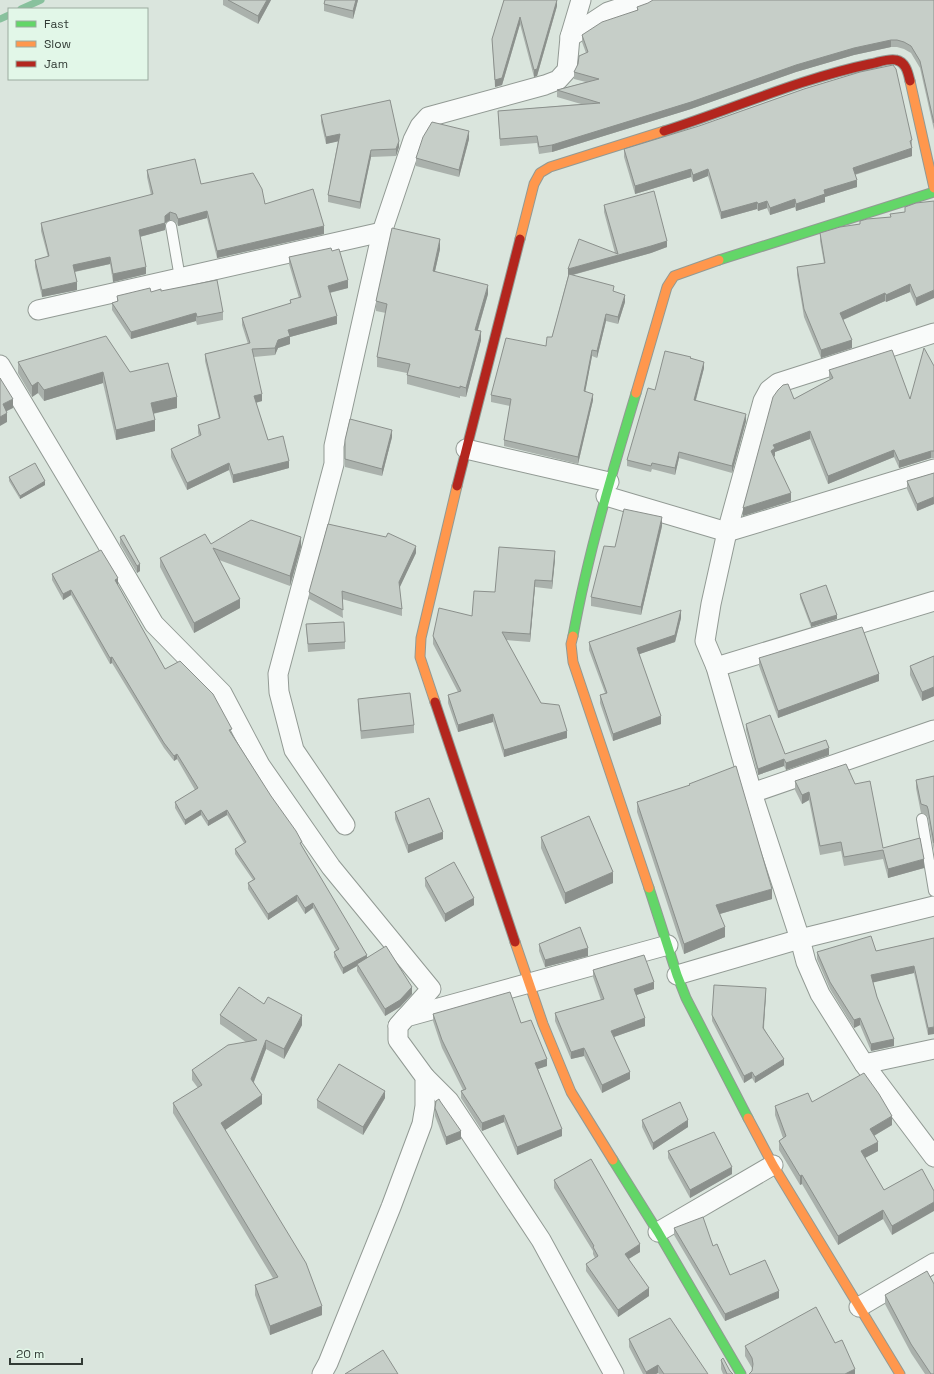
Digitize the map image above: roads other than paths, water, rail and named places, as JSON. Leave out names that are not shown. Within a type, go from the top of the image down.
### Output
[{"type":"street","points":[[345,824],[294,750],[279,692],[278,674],[334,464],[334,446],[382,232],[413,140],[420,126],[428,117],[545,85],[558,80],[567,70],[570,37],[581,0]]},
{"type":"street","points":[[570,37],[608,12],[646,0]]},
{"type":"street","points":[[741,1374],[658,1232],[571,1092],[543,1024],[529,984],[420,657],[421,638],[466,449],[534,184],[540,173],[550,167],[695,121],[800,84],[857,67],[894,59],[901,61],[908,71],[934,188]]},
{"type":"street","points":[[900,1374],[774,1165],[686,998],[572,662],[571,644],[582,587],[608,489],[667,287],[674,276],[691,269],[934,192]]},
{"type":"street","points":[[38,310],[382,232]]},
{"type":"street","points":[[934,334],[778,383],[769,390],[762,401],[727,532],[711,604],[705,641],[716,667],[752,793],[800,939],[806,962],[820,994],[864,1064],[934,1157]]},
{"type":"street","points":[[0,365],[71,482],[154,624],[222,693],[260,765],[331,867],[431,989],[398,1026]]},
{"type":"street","points":[[466,449],[608,489],[727,532],[934,469]]},
{"type":"street","points":[[716,667],[934,601]]},
{"type":"street","points":[[752,793],[934,730]]},
{"type":"street","points":[[677,975],[800,939],[934,906]]},
{"type":"street","points":[[614,1374],[541,1240],[449,1101],[425,1077],[398,1040],[398,1026],[406,1017],[668,945]]},
{"type":"street","points":[[864,1064],[934,1049]]},
{"type":"street","points":[[322,1374],[328,1363],[391,1206],[422,1124],[425,1106],[425,1077]]},
{"type":"street","points":[[658,1232],[774,1165]]},
{"type":"street","points":[[859,1307],[934,1263]]},
{"type":"lane","points":[[171,226],[180,278]]},
{"type":"lane","points":[[922,818],[934,891]]},
{"type":"waterway","points":[[23,8],[41,0]]},
{"type":"waterway","points":[[0,19],[8,15]]}]
